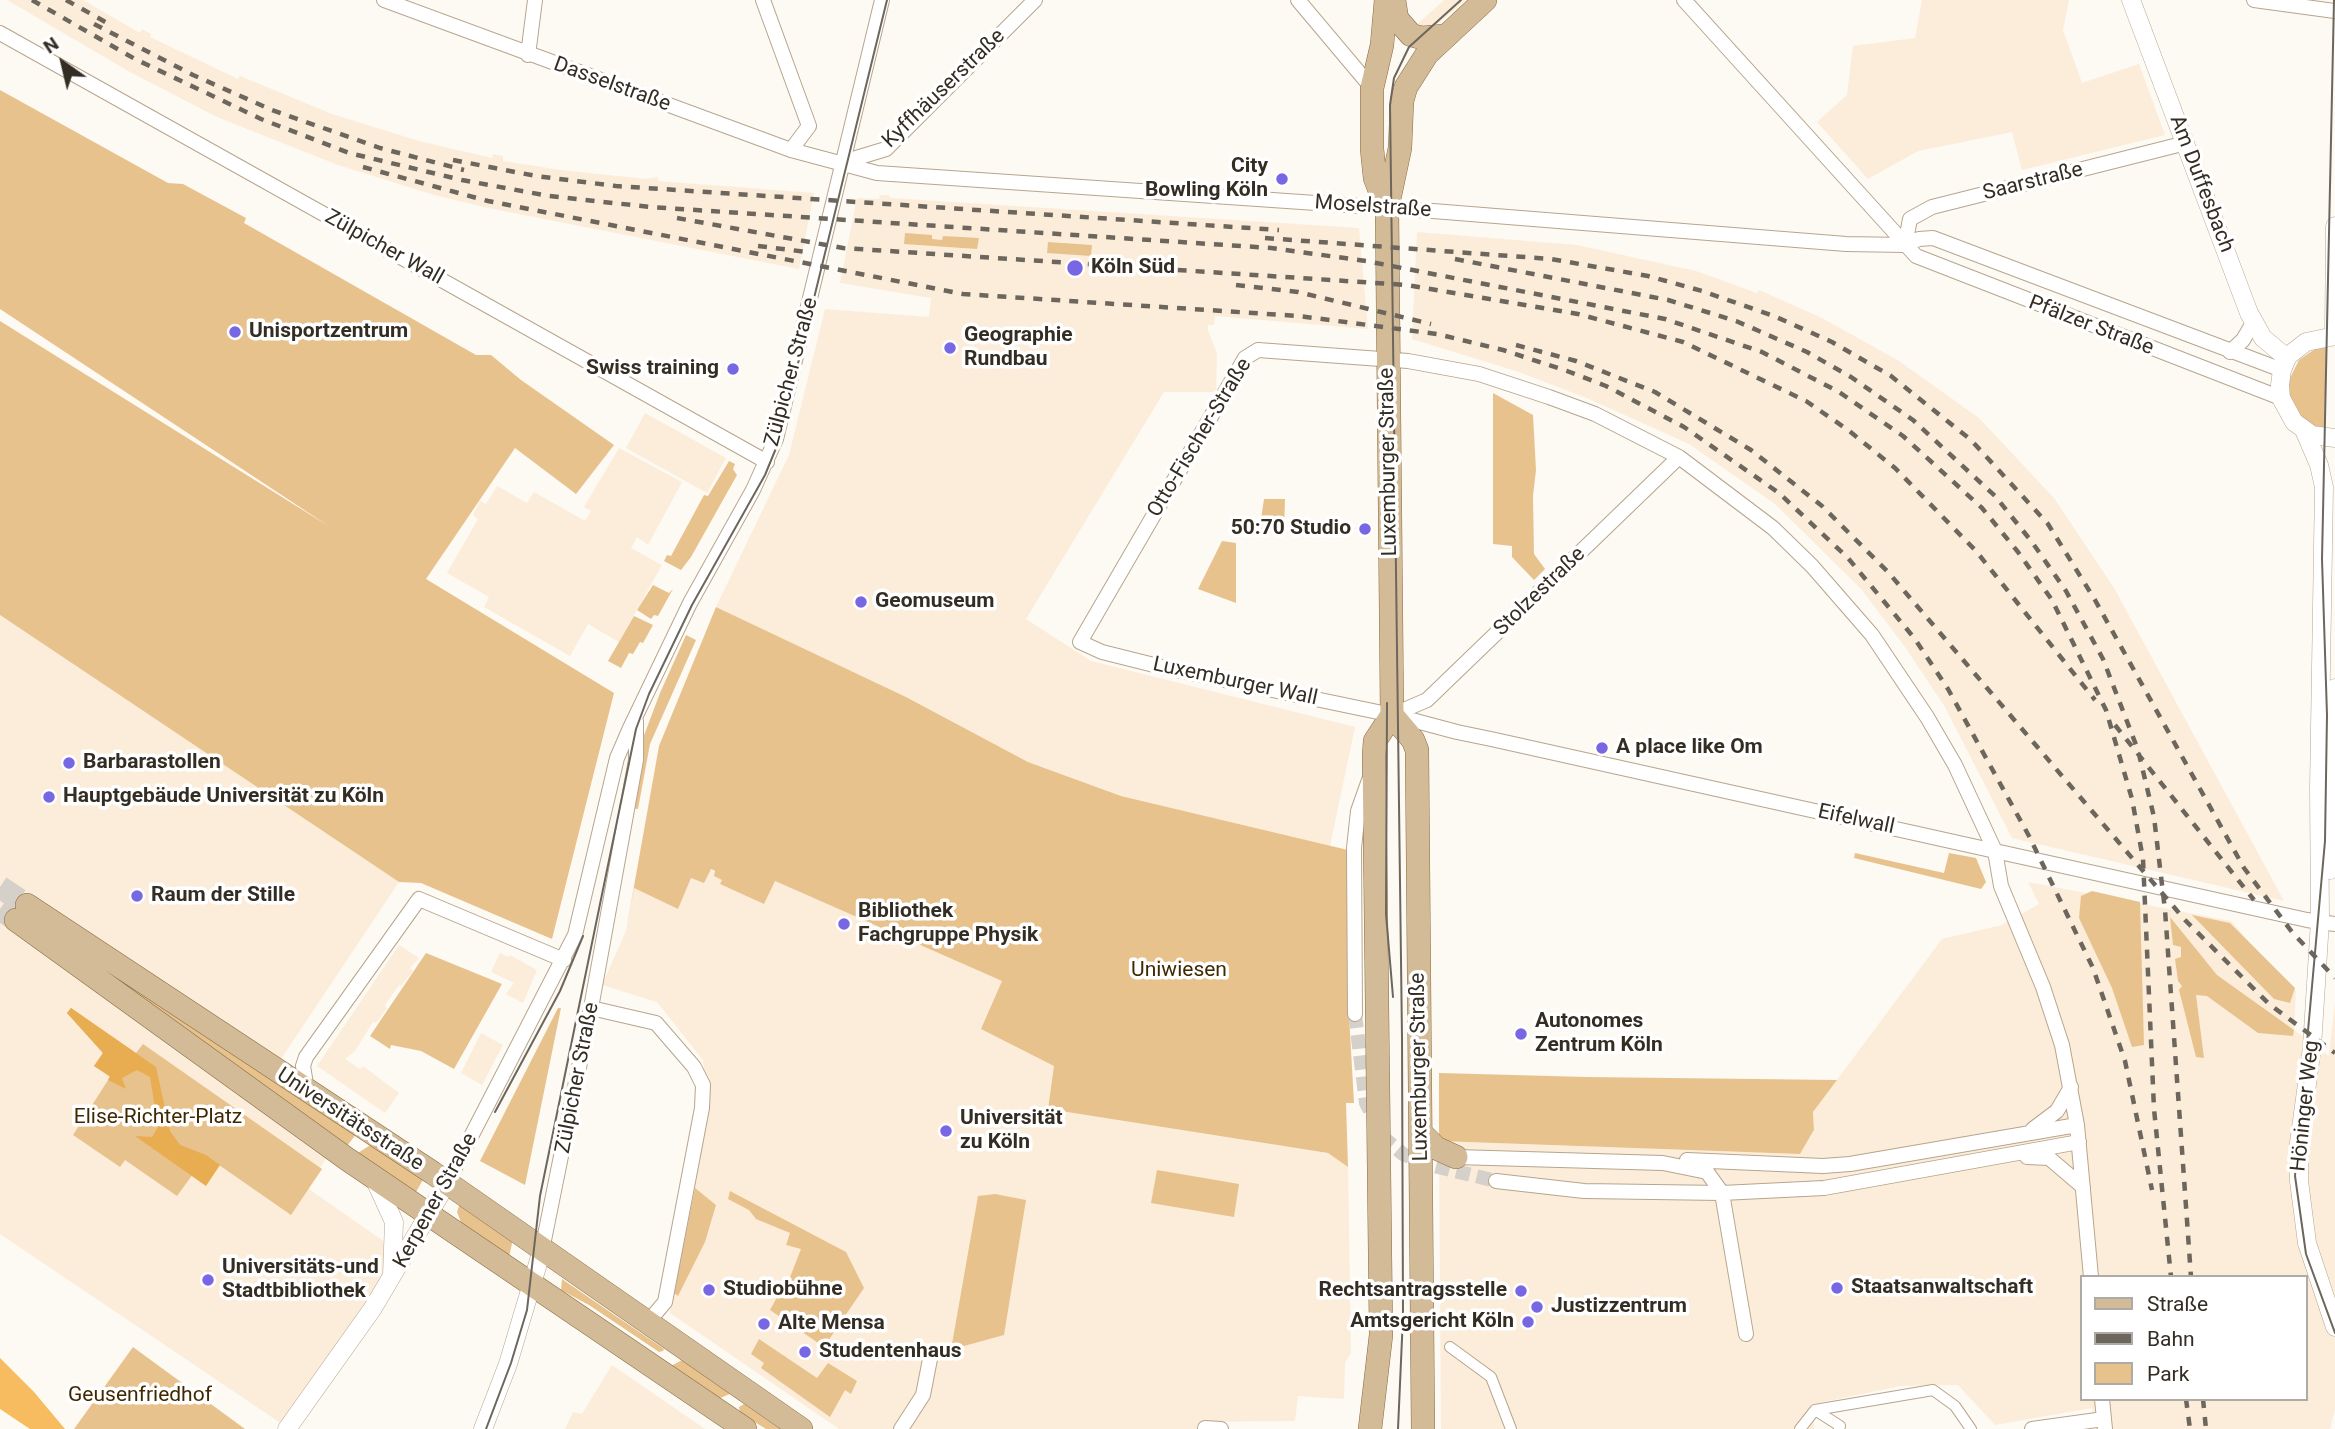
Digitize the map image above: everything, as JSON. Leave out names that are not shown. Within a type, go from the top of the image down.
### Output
[{"type":"main road","name":"Luxemburger Straße","points":[[1386,0],[1382,45],[1372,88],[1375,178],[1387,209]]},
{"type":"main road","points":[[1394,0],[1396,19],[1411,35],[1422,38],[1443,36],[1485,0]]},
{"type":"main road","name":"Luxemburger Straße","points":[[1370,1429],[1381,1335],[1374,765],[1376,741],[1392,715],[1387,209],[1397,169],[1402,101],[1406,87],[1420,62],[1443,36]]},
{"type":"main road","name":"Luxemburger Straße","points":[[1392,715],[1413,740],[1417,750],[1417,1002],[1422,1181],[1423,1429]]},
{"type":"main road","name":"Universitätsstraße","points":[[741,1427],[374,1178],[22,913],[307,1090],[447,1183],[801,1429]]},
{"type":"main road","points":[[1421,1133],[1436,1148],[1456,1157]]},
{"type":"main road","points":[[1422,1181],[1437,1165],[1456,1157]]},
{"type":"main road","points":[[639,1359],[665,1359],[673,1349],[670,1339]]},
{"type":"main road","name":"Universitätsstraße","points":[[741,1427],[733,1415],[734,1405],[739,1398],[752,1395]]},
{"type":"street","name":"Dasselstraße","points":[[384,0],[791,150],[844,162]]},
{"type":"street","points":[[528,55],[535,0]]},
{"type":"street","points":[[763,0],[809,126],[791,150]]},
{"type":"street","name":"Zülpicher Straße","points":[[564,960],[579,921],[617,758],[690,603],[767,462],[784,411],[882,0]]},
{"type":"street","name":"Kyffhäuserstraße","points":[[844,162],[886,149],[1035,0]]},
{"type":"street","points":[[1298,0],[1372,88]]},
{"type":"street","name":"Pfälzer Straße","points":[[1684,0],[1905,245],[1926,262],[2281,398]]},
{"type":"street","name":"Am Duffesbach","points":[[2131,0],[2254,321],[2263,338],[2284,364]]},
{"type":"street","points":[[2254,0],[2335,11]]},
{"type":"street","name":"Zülpicher Wall","points":[[0,33],[767,462]]},
{"type":"street","name":"Saarstraße","points":[[1905,245],[1910,219],[1925,209],[2186,144]]},
{"type":"street","name":"Moselstraße","points":[[844,162],[877,173],[1708,234],[1905,245]]},
{"type":"street","points":[[2335,226],[2334,336],[2306,342],[2284,364],[2281,398],[2287,414],[2304,430],[2321,437],[2335,438]]},
{"type":"street","name":"Pfälzer Straße","points":[[1905,245],[1919,239],[1933,239],[2230,352],[2284,364]]},
{"type":"street","points":[[2230,352],[2243,340],[2254,321]]},
{"type":"street","name":"Otto-Fischer-Straße","points":[[1080,642],[1247,355],[1262,350],[1432,364],[1502,380],[1595,414],[1679,457],[1773,528],[1812,565],[1872,635],[1927,717],[1955,765],[1995,851],[2001,886],[2043,987],[2062,1045],[2077,1125],[2091,1275]]},
{"type":"street","points":[[2304,430],[2319,465],[2323,487],[2319,788],[2328,923]]},
{"type":"street","name":"Stolzestraße","points":[[1392,715],[1427,700],[1679,457]]},
{"type":"street","name":"Luxemburger Wall","points":[[1080,642],[1102,652],[1162,667],[1392,715]]},
{"type":"street","points":[[2328,923],[2335,688]]},
{"type":"street","name":"Eifelwall","points":[[1392,715],[1457,732],[2328,923]]},
{"type":"street","name":"Zülpicher Straße","points":[[483,1429],[542,1250],[591,1007],[636,760],[636,719]]},
{"type":"street","points":[[1355,1014],[1355,829],[1374,765]]},
{"type":"street","points":[[307,1090],[303,1068],[306,1057],[419,898],[564,960]]},
{"type":"street","name":"Höninger Weg","points":[[2328,923],[2299,1143],[2299,1181],[2307,1242],[2335,1327]]},
{"type":"street","name":"Kerpener Straße","points":[[287,1429],[391,1280],[447,1183],[564,960]]},
{"type":"street","points":[[591,1007],[656,1023],[694,1067],[703,1085],[700,1119],[665,1302],[648,1322]]},
{"type":"street","points":[[2019,1134],[2050,1119],[2071,1087]]},
{"type":"street","points":[[1663,1163],[1676,1159],[1823,1166],[1850,1164],[2077,1125]]},
{"type":"street","points":[[1496,1181],[1584,1191],[1722,1193],[1853,1184],[2079,1142]]},
{"type":"street","points":[[1897,1176],[1894,1167],[1903,1155]]},
{"type":"street","points":[[2015,1155],[2049,1158],[2083,1187]]},
{"type":"street","points":[[1456,1157],[1663,1163],[1707,1172],[1735,1184],[1776,1189]]},
{"type":"street","points":[[1850,1164],[1859,1174],[1853,1184]]},
{"type":"street","points":[[1707,1172],[1722,1193],[1746,1334]]},
{"type":"street","points":[[374,1178],[394,1222],[391,1280]]},
{"type":"street","points":[[1450,1347],[1491,1377],[1511,1429]]},
{"type":"street","points":[[901,1429],[923,1395],[931,1354]]},
{"type":"street","points":[[1800,1429],[1815,1410],[1933,1390],[1955,1406],[1970,1429]]},
{"type":"street","points":[[2032,1429],[2104,1424],[2102,1401]]},
{"type":"street","points":[[1815,1410],[1840,1426],[1839,1429]]},
{"type":"street","points":[[1205,1429],[1221,1429]]},
{"type":"shaded area","points":[[7,0],[83,0],[140,33],[142,29],[151,34],[150,37],[238,79],[240,76],[332,114],[419,141],[492,158],[493,154],[503,156],[503,161],[561,170],[646,179],[658,177],[658,181],[814,193],[799,269],[488,208],[434,195],[338,165],[217,117],[130,72]]},
{"type":"shaded area","points":[[1444,0],[1466,0],[1427,33],[1412,29]]},
{"type":"shaded area","points":[[1922,0],[2069,0],[2063,30],[2082,83],[2139,64],[2165,135],[2022,170],[2012,132],[1918,151],[1868,179],[1817,122],[1847,95],[1853,46],[1915,38]]},
{"type":"shaded area","points":[[880,195],[889,195],[890,198],[1359,228],[1368,329],[1215,316],[1214,325],[1208,325],[1208,330],[1217,354],[1216,392],[1164,392],[1026,619],[1091,661],[1355,727],[1330,846],[1121,796],[1028,762],[906,697],[716,607],[789,455],[825,309],[929,317],[931,298],[840,283],[857,198],[879,199]]},
{"type":"shaded area","points":[[1417,232],[1577,245],[1696,271],[1757,293],[1759,290],[1822,318],[1899,361],[1979,418],[2054,498],[2114,588],[2284,901],[2012,838],[1945,707],[1905,647],[1862,590],[1775,504],[1689,444],[1589,399],[1516,371],[1412,339]]},
{"type":"shaded area","points":[[645,413],[726,458],[707,493],[626,448]]},
{"type":"shaded area","points":[[619,448],[682,482],[648,545],[637,537],[631,548],[662,565],[619,642],[588,624],[570,656],[484,607],[489,597],[447,573],[478,519],[473,515],[480,501],[486,504],[497,486],[527,503],[534,492],[585,521],[591,511],[584,507]]},
{"type":"shaded area","points":[[0,615],[399,882],[265,1083],[342,1136],[306,1187],[389,1245],[386,1277],[288,1428],[0,1234]]},
{"type":"shaded area","name":"Universität zu Köln","points":[[710,869],[723,880],[720,884],[775,881],[1002,981],[1055,1066],[1048,1109],[1328,1153],[1348,1167],[1351,1353],[1345,1363],[1344,1399],[1298,1396],[1295,1421],[1199,1422],[1200,1429],[839,1429],[670,1313],[708,1103],[703,1060],[657,1002],[602,985],[626,931],[634,888],[691,878]]},
{"type":"shaded area","points":[[2028,882],[2231,921],[2280,978],[2296,991],[2294,1030],[2329,1056],[2335,1002],[2335,1410],[2330,1429],[2096,1429],[2092,1408],[1995,1425],[1958,1385],[1901,1386],[1813,1404],[1814,1429],[1441,1429],[1439,1141],[1800,1154],[1814,1131],[1813,1112],[1942,939],[2002,925],[2039,904]]},
{"type":"shaded area","points":[[399,945],[419,958],[410,968],[413,971],[401,986],[399,985],[385,1005],[387,1008],[376,1023],[373,1022],[355,1051],[345,1059],[360,1069],[363,1066],[399,1093],[385,1113],[317,1066]]},
{"type":"shaded area","points":[[500,953],[509,957],[510,955],[537,970],[523,1003],[506,994],[514,983],[491,972]]},
{"type":"shaded area","points":[[71,1008],[156,1067],[170,1131],[180,1145],[206,1155],[220,1165],[206,1186],[135,1136],[152,1137],[158,1127],[150,1077],[137,1070],[122,1078],[126,1089],[108,1080],[110,1076],[94,1066],[103,1053],[67,1013]]},
{"type":"shaded area","points":[[481,1033],[503,1045],[482,1085],[461,1073]]},
{"type":"shaded area","points":[[0,1358],[34,1392],[65,1429],[30,1429],[0,1409]]},
{"type":"shaded area","points":[[612,1365],[705,1429],[565,1429],[573,1412],[582,1414]]},
{"type":"green space","points":[[0,90],[168,183],[183,184],[246,218],[244,223],[476,355],[491,355],[521,380],[614,445],[576,494],[515,448],[426,579],[614,693],[552,939],[421,883],[399,882],[0,615],[0,321],[330,527],[0,309]]},
{"type":"green space","points":[[905,233],[932,235],[932,239],[942,240],[943,236],[979,238],[977,249],[904,244]]},
{"type":"green space","points":[[1048,242],[1092,245],[1091,256],[1047,253]]},
{"type":"green space","points":[[2326,346],[2324,432],[2299,418],[2288,391],[2290,378],[2299,360],[2315,349]]},
{"type":"green space","points":[[1493,393],[1533,415],[1536,470],[1533,496],[1534,554],[1545,569],[1534,580],[1512,557],[1512,546],[1493,544]]},
{"type":"green space","points":[[729,461],[735,464],[733,469],[737,475],[691,557],[681,570],[664,561],[667,555],[671,556],[704,495],[708,496]]},
{"type":"green space","points":[[1264,499],[1285,499],[1284,534],[1259,532]]},
{"type":"green space","points":[[1222,541],[1236,543],[1236,603],[1198,589]]},
{"type":"green space","points":[[653,585],[669,593],[673,589],[658,616],[654,615],[651,619],[637,610]]},
{"type":"green space","name":"Uniwiesen","points":[[716,607],[906,697],[1028,762],[1121,796],[1348,850],[1349,1015],[1354,1103],[1346,1103],[1348,1167],[1328,1153],[1048,1109],[1054,1066],[981,1029],[1002,981],[775,881],[764,904],[720,884],[722,880],[714,876],[715,871],[711,869],[704,883],[691,878],[678,909],[634,888],[626,931],[659,746]]},
{"type":"green space","points":[[634,616],[653,625],[643,643],[640,642],[633,654],[629,653],[621,668],[608,661]]},
{"type":"green space","points":[[686,635],[696,640],[650,744],[638,809],[630,808],[640,746]]},
{"type":"green space","points":[[1855,853],[1944,873],[1949,853],[1976,858],[1986,882],[1981,889],[1854,858]]},
{"type":"green space","points":[[2092,891],[2140,902],[2144,1045],[2132,1047],[2112,988],[2079,918],[2081,896]]},
{"type":"green space","points":[[2192,915],[2230,923],[2295,988],[2290,1003],[2274,999]]},
{"type":"green space","points":[[2170,917],[2217,975],[2294,1030],[2293,1036],[2258,1033],[2207,996],[2196,995],[2204,1058],[2196,1057],[2179,990],[2182,986],[2178,981],[2175,959],[2181,957],[2181,947],[2173,945]]},
{"type":"green space","points":[[426,953],[502,984],[454,1069],[421,1051],[391,1045],[390,1049],[370,1036]]},
{"type":"green space","points":[[106,969],[357,1133],[347,1146],[104,973]]},
{"type":"green space","name":"Elise-Richter-Platz","points":[[71,1008],[136,1053],[143,1044],[322,1169],[291,1215],[206,1156],[177,1196],[125,1160],[120,1167],[73,1135],[110,1077],[94,1066],[103,1053],[67,1013]]},
{"type":"green space","points":[[558,1008],[561,1008],[525,1185],[480,1161]]},
{"type":"green space","points":[[1439,1073],[1837,1080],[1813,1112],[1814,1130],[1800,1154],[1439,1141]]},
{"type":"green space","points":[[372,1144],[424,1178],[416,1192],[358,1153]]},
{"type":"green space","points":[[1157,1170],[1239,1184],[1234,1217],[1151,1203]]},
{"type":"green space","points":[[695,1188],[716,1205],[705,1242],[678,1296],[674,1293]]},
{"type":"green space","points":[[730,1191],[846,1252],[864,1288],[824,1347],[770,1310],[781,1290],[785,1290],[801,1249],[786,1245],[790,1233],[756,1219],[749,1210],[728,1199]]},
{"type":"green space","points":[[995,1194],[1026,1200],[1004,1335],[964,1346],[952,1344],[978,1196]]},
{"type":"green space","points":[[460,1203],[513,1239],[509,1257],[462,1225],[457,1212]]},
{"type":"green space","points":[[562,1279],[664,1349],[663,1351],[659,1352],[589,1305],[561,1290]]},
{"type":"green space","points":[[759,1339],[817,1378],[828,1363],[857,1381],[851,1394],[845,1390],[830,1417],[761,1368],[764,1363],[751,1354]]},
{"type":"green space","name":"Geusenfriedhof","points":[[133,1347],[245,1429],[74,1429]]},
{"type":"green space","points":[[684,1359],[732,1393],[718,1399],[671,1366]]},
{"type":"green space","points":[[744,1404],[780,1429],[766,1429],[740,1413],[739,1407]]},
{"type":"tunnel","points":[[0,887],[27,905]]},
{"type":"tunnel","points":[[0,909],[16,920]]},
{"type":"tunnel","points":[[1355,1014],[1366,1103],[1385,1139],[1403,1154],[1430,1165],[1496,1181]]},
{"type":"tram line","points":[[486,1429],[511,1363],[527,1310],[540,1196],[636,729],[649,694],[692,605],[765,475],[779,441],[887,0]]},
{"type":"tram line","points":[[1398,1429],[1403,1316],[1402,1037],[1390,105],[1394,78],[1409,47],[1461,0]]},
{"type":"tram line","points":[[2334,0],[2322,559],[2327,715],[2325,841],[2295,1176],[2306,1254],[2335,1333]]},
{"type":"tram line","points":[[1387,703],[1386,914],[1393,997]]},
{"type":"tram line","points":[[495,1112],[560,991],[583,936]]},
{"type":"railway","points":[[32,0],[135,59],[261,119],[349,153],[462,180],[549,196],[650,207],[1271,248],[1366,261],[1665,319],[1762,352],[1839,392],[1903,436],[1982,508],[2052,600],[2106,710],[2132,799],[2143,859],[2154,1109],[2171,1275]]},
{"type":"railway","points":[[66,0],[109,24]]},
{"type":"railway","points":[[94,24],[193,75],[272,110],[380,148],[464,170]]},
{"type":"railway","points":[[453,160],[536,176],[616,186],[1279,230]]},
{"type":"railway","points":[[363,167],[488,201],[963,294],[1299,316],[1437,334],[1503,350],[1567,371],[1606,386],[1684,427],[1779,493],[1848,558],[1915,639],[1948,689],[2029,836],[2093,968],[2125,1061],[2152,1190]]},
{"type":"railway","points":[[677,218],[843,248],[1407,285],[1578,314],[1683,342],[1806,401],[1895,468],[1976,551],[2095,700]]},
{"type":"railway","points":[[1265,238],[1551,259],[1648,276],[1774,316],[1832,342],[1891,376],[1971,440],[2048,524],[2095,600],[2244,868],[2292,932],[2335,978]]},
{"type":"railway","points":[[758,246],[807,252]]},
{"type":"railway","points":[[1455,259],[1668,300],[1736,321],[1807,352],[1851,377],[1913,420],[1995,496],[2032,542],[2066,591],[2103,659],[2138,750],[2154,817],[2165,910],[2191,1275]]},
{"type":"railway","points":[[1236,285],[1298,292],[1431,324]]},
{"type":"railway","points":[[1516,345],[1576,361],[1655,392],[1751,450],[1822,506],[1888,572],[2185,920],[2269,1004],[2335,1053]]},
{"type":"railway","points":[[2115,725],[2254,900]]},
{"type":"railway","points":[[2186,1401],[2190,1429]]},
{"type":"railway","points":[[2203,1401],[2206,1429]]},
{"type":"place","name":"City Bowling Köln","points":[[1282,179]]},
{"type":"place","name":"Köln Süd","points":[[1075,268]]},
{"type":"place","name":"Unisportzentrum","points":[[235,332]]},
{"type":"place","name":"Geographie Rundbau","points":[[950,348]]},
{"type":"place","name":"Swiss training","points":[[733,369]]},
{"type":"place","name":"50:70 Studio","points":[[1365,529]]},
{"type":"place","name":"Geomuseum","points":[[861,602]]},
{"type":"place","name":"A place like Om","points":[[1602,748]]},
{"type":"place","name":"Barbarastollen","points":[[69,763]]},
{"type":"place","name":"Hauptgebäude Universität zu Köln","points":[[49,797]]},
{"type":"place","name":"Raum der Stille","points":[[137,896]]},
{"type":"place","name":"Bibliothek Fachgruppe Physik","points":[[844,924]]},
{"type":"place","name":"Autonomes Zentrum Köln","points":[[1521,1034]]},
{"type":"place","name":"Universität zu Köln","points":[[946,1131]]},
{"type":"place","name":"Universitäts-und Stadtbibliothek","points":[[208,1280]]},
{"type":"place","name":"Staatsanwaltschaft","points":[[1837,1288]]},
{"type":"place","name":"Studiobühne","points":[[709,1290]]},
{"type":"place","name":"Rechtsantragsstelle","points":[[1521,1291]]},
{"type":"place","name":"Justizzentrum","points":[[1537,1307]]},
{"type":"place","name":"Amtsgericht Köln","points":[[1528,1322]]},
{"type":"place","name":"Alte Mensa","points":[[764,1324]]},
{"type":"place","name":"Studentenhaus","points":[[805,1352]]}]
